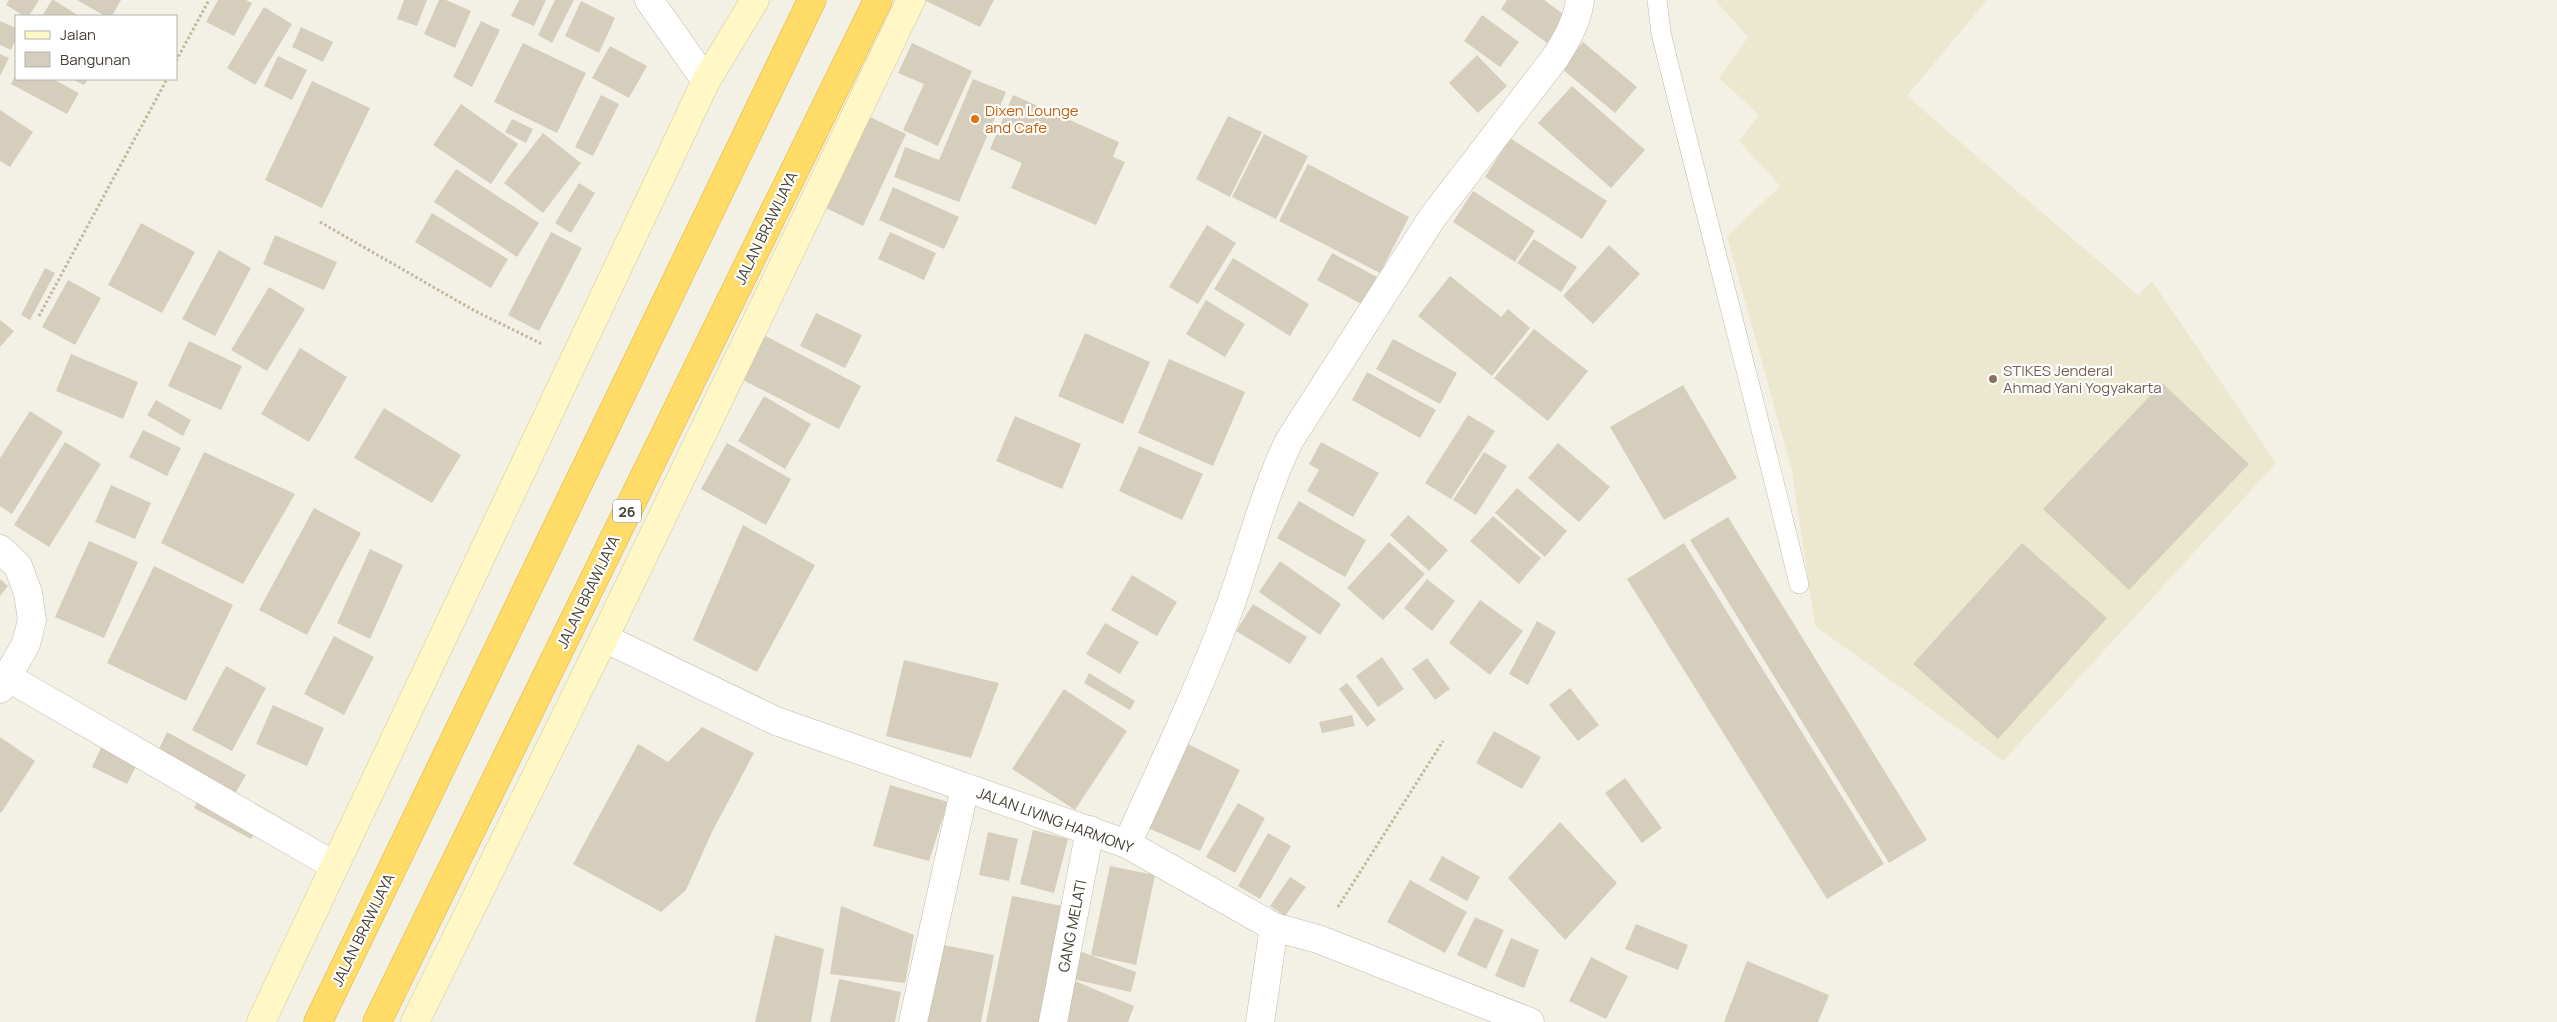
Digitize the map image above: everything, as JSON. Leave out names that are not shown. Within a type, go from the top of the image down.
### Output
[{"type":"highway","name":"JALAN BRAWIJAYA","points":[[318,1022],[812,0]]},
{"type":"highway","name":"JALAN BRAWIJAYA","points":[[377,1022],[878,0]]},
{"type":"street","points":[[649,0],[706,81]]},
{"type":"street","points":[[261,1022],[706,81],[755,0]]},
{"type":"street","points":[[415,1022],[604,638],[911,0]]},
{"type":"street","points":[[1127,844],[1188,710],[1226,616],[1276,467],[1289,441],[1432,218],[1555,58],[1570,34],[1580,0]]},
{"type":"street","points":[[0,549],[18,566],[28,593],[32,620],[26,644],[4,683],[335,866]]},
{"type":"street","name":"JALAN LIVING HARMONY","points":[[604,638],[776,721],[1127,844],[1274,927],[1318,939],[1530,1022]]},
{"type":"street","points":[[913,1022],[965,787]]},
{"type":"street","name":"GANG MELATI","points":[[1053,1022],[1090,830]]},
{"type":"street","points":[[1260,1022],[1274,927]]},
{"type":"lane","points":[[1657,0],[1661,33],[1711,238],[1762,429],[1799,584]]},
{"type":"path","points":[[178,57],[209,0]]},
{"type":"path","points":[[39,316],[166,80]]},
{"type":"path","points":[[320,222],[475,311],[574,359]]},
{"type":"path","points":[[1318,939],[1443,742]]},
{"type":"shaded area","name":"STIKES Jenderal Ahmad Yani Yogyakarta","points":[[1715,0],[1987,0],[1907,96],[2138,295],[2152,281],[2276,463],[2003,761],[1815,626],[1792,471],[1727,236],[1780,186],[1739,141],[1759,115],[1719,78],[1748,37]]},
{"type":"building","points":[[9,0],[39,0],[30,15],[22,15],[6,5]]},
{"type":"building","points":[[52,0],[54,0],[77,15],[43,15]]},
{"type":"building","points":[[77,0],[121,0],[113,15],[103,15]]},
{"type":"building","points":[[218,0],[246,0],[252,3],[234,36],[206,22]]},
{"type":"building","points":[[404,0],[427,0],[417,26],[397,19]]},
{"type":"building","points":[[439,0],[446,0],[471,11],[455,48],[424,34]]},
{"type":"building","points":[[519,0],[546,0],[534,26],[511,16]]},
{"type":"building","points":[[555,0],[574,0],[552,43],[538,35]]},
{"type":"building","points":[[924,0],[994,0],[980,27]]},
{"type":"building","points":[[1507,0],[1544,0],[1571,20],[1551,46],[1501,9]]},
{"type":"building","points":[[581,1],[615,18],[599,53],[565,36]]},
{"type":"building","points":[[264,7],[292,24],[255,85],[227,68]]},
{"type":"building","points":[[1482,15],[1519,42],[1500,67],[1464,41]]},
{"type":"building","points":[[0,21],[15,28],[15,41],[11,50],[0,45]]},
{"type":"building","points":[[481,21],[500,30],[472,87],[453,77]]},
{"type":"building","points":[[301,27],[333,42],[323,62],[292,47]]},
{"type":"building","points":[[1583,42],[1637,87],[1615,113],[1561,68]]},
{"type":"building","points":[[523,43],[586,73],[557,133],[494,102]]},
{"type":"building","points":[[912,43],[972,71],[938,146],[903,130],[924,84],[898,73]]},
{"type":"building","points":[[610,46],[647,66],[629,98],[592,78]]},
{"type":"building","points":[[0,54],[9,58],[0,76]]},
{"type":"building","points":[[1477,55],[1507,86],[1478,113],[1449,83]]},
{"type":"building","points":[[278,56],[307,70],[292,100],[264,86]]},
{"type":"building","points":[[15,76],[15,80],[55,80],[79,93],[67,114],[11,84]]},
{"type":"building","name":"Dixen Lounge and Cafe","points":[[973,79],[1006,92],[959,202],[894,177],[905,147],[939,160]]},
{"type":"building","points":[[74,80],[87,80],[84,85]]},
{"type":"building","points":[[312,81],[370,108],[322,208],[265,180]]},
{"type":"building","points":[[1572,86],[1645,150],[1611,188],[1538,123]]},
{"type":"building","points":[[601,95],[619,104],[593,156],[575,147]]},
{"type":"building","points":[[1013,95],[1119,142],[1113,157],[1125,162],[1096,225],[1011,188],[1022,163],[990,149]]},
{"type":"building","points":[[461,104],[518,144],[491,184],[433,145]]},
{"type":"building","points":[[0,110],[33,132],[10,167],[0,161]]},
{"type":"building","points":[[1228,116],[1262,132],[1230,197],[1196,179]]},
{"type":"building","points":[[870,117],[906,134],[863,226],[826,208]]},
{"type":"building","points":[[512,119],[533,129],[526,143],[505,132]]},
{"type":"building","points":[[543,133],[581,163],[543,213],[504,183]]},
{"type":"building","points":[[1264,134],[1308,156],[1276,219],[1232,197]]},
{"type":"building","points":[[1510,138],[1607,201],[1582,239],[1485,177]]},
{"type":"building","points":[[1308,164],[1409,217],[1380,273],[1279,221]]},
{"type":"building","points":[[456,169],[539,223],[517,257],[434,202]]},
{"type":"building","points":[[579,183],[595,193],[571,233],[555,223]]},
{"type":"building","points":[[893,187],[959,217],[944,249],[879,220]]},
{"type":"building","points":[[1473,191],[1535,231],[1515,262],[1453,222]]},
{"type":"building","points":[[432,213],[508,259],[491,288],[415,242]]},
{"type":"building","points":[[141,223],[195,252],[162,313],[108,285]]},
{"type":"building","points":[[1207,225],[1236,243],[1198,304],[1169,287]]},
{"type":"building","points":[[551,232],[582,248],[539,331],[508,315]]},
{"type":"building","points":[[890,232],[936,253],[924,280],[878,259]]},
{"type":"building","points":[[275,235],[337,262],[324,290],[263,264]]},
{"type":"building","points":[[1534,239],[1577,267],[1561,292],[1517,263]]},
{"type":"building","points":[[1609,245],[1640,274],[1593,324],[1563,296]]},
{"type":"building","points":[[219,250],[251,268],[215,336],[182,319]]},
{"type":"building","points":[[1332,253],[1377,277],[1363,305],[1317,280]]},
{"type":"building","points":[[1233,258],[1309,304],[1290,336],[1214,289]]},
{"type":"building","points":[[45,268],[55,273],[30,320],[21,315]]},
{"type":"building","points":[[1450,276],[1501,317],[1508,309],[1530,328],[1492,376],[1418,316]]},
{"type":"building","points":[[68,280],[101,298],[75,345],[42,327]]},
{"type":"building","points":[[269,287],[305,309],[267,371],[231,350]]},
{"type":"building","points":[[1206,300],[1245,324],[1225,357],[1186,334]]},
{"type":"building","points":[[816,313],[862,335],[845,368],[800,346]]},
{"type":"building","points":[[0,320],[14,331],[0,347]]},
{"type":"building","points":[[1534,329],[1588,371],[1548,421],[1494,378]]},
{"type":"building","points":[[758,332],[861,386],[839,429],[735,376]]},
{"type":"building","points":[[1085,333],[1150,362],[1123,424],[1058,396]]},
{"type":"building","points":[[1393,339],[1457,373],[1440,404],[1376,369]]},
{"type":"building","points":[[189,341],[242,366],[221,410],[168,386]]},
{"type":"building","points":[[300,348],[347,377],[309,442],[261,414]]},
{"type":"building","points":[[71,354],[138,382],[123,419],[56,391]]},
{"type":"building","points":[[1169,359],[1245,392],[1213,466],[1138,433]]},
{"type":"building","points":[[1367,372],[1436,410],[1420,438],[1352,400]]},
{"type":"building","points":[[2162,383],[2249,464],[2129,590],[2043,509]]},
{"type":"building","points":[[1683,385],[1737,478],[1664,520],[1610,427]]},
{"type":"building","points":[[764,396],[811,424],[785,469],[738,441]]},
{"type":"building","points":[[156,400],[191,420],[183,436],[147,415]]},
{"type":"building","points":[[384,408],[461,455],[432,503],[354,458]]},
{"type":"building","points":[[30,411],[63,432],[12,514],[0,506],[0,458]]},
{"type":"building","points":[[1468,415],[1495,431],[1451,499],[1425,483]]},
{"type":"building","points":[[1015,416],[1081,444],[1062,489],[996,461]]},
{"type":"building","points":[[143,430],[181,448],[167,476],[129,457]]},
{"type":"building","points":[[65,442],[101,464],[49,547],[14,525]]},
{"type":"building","points":[[1321,442],[1379,473],[1353,517],[1307,491],[1319,470],[1309,464]]},
{"type":"building","points":[[727,443],[791,479],[766,525],[701,489]]},
{"type":"building","points":[[1558,443],[1610,487],[1579,522],[1528,478]]},
{"type":"building","points":[[1139,446],[1203,474],[1182,520],[1119,491]]},
{"type":"building","points":[[204,452],[295,494],[243,584],[161,543]]},
{"type":"building","points":[[1484,452],[1507,466],[1476,515],[1453,500]]},
{"type":"building","points":[[111,485],[151,503],[135,539],[95,522]]},
{"type":"building","points":[[1517,488],[1567,531],[1545,557],[1495,513]]},
{"type":"building","points":[[1299,501],[1366,540],[1345,577],[1277,538]]},
{"type":"building","points":[[314,508],[361,533],[307,635],[259,610]]},
{"type":"building","points":[[1408,515],[1448,550],[1429,571],[1390,535]]},
{"type":"building","points":[[1493,516],[1541,558],[1519,584],[1470,541]]},
{"type":"building","points":[[1728,517],[1927,840],[1889,863],[1690,540]]},
{"type":"building","points":[[743,525],[815,565],[757,672],[693,640]]},
{"type":"building","points":[[89,541],[138,562],[104,638],[55,617]]},
{"type":"building","points":[[1389,542],[1425,574],[1383,620],[1347,588]]},
{"type":"building","points":[[1684,543],[1884,864],[1827,899],[1627,579]]},
{"type":"building","points":[[2022,543],[2107,618],[1998,739],[1913,664]]},
{"type":"building","points":[[370,549],[403,565],[370,639],[337,623]]},
{"type":"building","points":[[1280,561],[1341,604],[1320,635],[1259,592]]},
{"type":"building","points":[[154,566],[233,605],[186,701],[107,663]]},
{"type":"building","points":[[1132,575],[1177,602],[1157,636],[1111,610]]},
{"type":"building","points":[[0,579],[8,586],[0,596]]},
{"type":"building","points":[[1427,579],[1455,601],[1432,631],[1404,608]]},
{"type":"building","points":[[1480,600],[1523,631],[1490,675],[1449,643]]},
{"type":"building","points":[[1253,604],[1307,637],[1290,664],[1236,631]]},
{"type":"building","points":[[1537,621],[1556,632],[1528,685],[1509,674]]},
{"type":"building","points":[[1105,623],[1139,642],[1120,674],[1086,654]]},
{"type":"building","points":[[334,636],[374,657],[344,715],[304,694]]},
{"type":"building","points":[[1382,657],[1404,689],[1378,707],[1356,676]]},
{"type":"building","points":[[1427,658],[1450,689],[1435,700],[1412,669]]},
{"type":"building","points":[[904,660],[999,683],[971,758],[886,736]]},
{"type":"building","points":[[226,666],[266,688],[232,751],[192,730]]},
{"type":"building","points":[[1089,673],[1135,701],[1130,710],[1084,683]]},
{"type":"building","points":[[1347,683],[1376,720],[1367,727],[1339,689]]},
{"type":"building","points":[[1570,688],[1599,725],[1578,741],[1549,705]]},
{"type":"building","points":[[1064,689],[1127,731],[1075,810],[1012,769]]},
{"type":"building","points":[[273,705],[324,728],[307,766],[256,744]]},
{"type":"building","points":[[1352,715],[1355,726],[1322,733],[1319,722]]},
{"type":"building","points":[[702,727],[754,753],[712,832],[686,890],[661,912],[573,864],[638,744],[668,762]]},
{"type":"building","points":[[1494,731],[1541,757],[1522,789],[1476,763]]},
{"type":"building","points":[[167,732],[246,775],[233,797],[156,755]]},
{"type":"building","points":[[0,737],[35,761],[1,813],[0,812]]},
{"type":"building","points":[[104,741],[140,758],[127,784],[92,767]]},
{"type":"building","points":[[1188,744],[1240,770],[1200,851],[1146,827]]},
{"type":"building","points":[[1625,778],[1662,828],[1642,843],[1605,793]]},
{"type":"building","points":[[890,785],[948,802],[929,861],[873,846]]},
{"type":"building","points":[[201,796],[258,827],[251,839],[194,808]]},
{"type":"building","points":[[1238,803],[1265,818],[1235,873],[1206,857]]},
{"type":"building","points":[[1560,822],[1617,883],[1565,940],[1508,878]]},
{"type":"building","points":[[1033,830],[1068,839],[1054,893],[1020,884]]},
{"type":"building","points":[[988,832],[1018,839],[1009,881],[979,875]]},
{"type":"building","points":[[1268,833],[1291,846],[1260,899],[1238,886]]},
{"type":"building","points":[[1442,856],[1480,877],[1467,901],[1429,880]]},
{"type":"building","points":[[1110,866],[1155,875],[1136,965],[1091,955]]},
{"type":"building","points":[[1290,877],[1306,887],[1285,916],[1270,906]]},
{"type":"building","points":[[1410,880],[1467,912],[1445,953],[1387,922]]},
{"type":"building","points":[[1012,896],[1067,907],[1044,1022],[986,1022]]},
{"type":"building","points":[[841,906],[914,935],[905,983],[830,974]]},
{"type":"building","points":[[1475,917],[1504,930],[1486,969],[1457,955]]},
{"type":"building","points":[[1636,924],[1688,945],[1678,970],[1625,949]]},
{"type":"building","points":[[775,935],[824,949],[811,1022],[755,1022]]},
{"type":"building","points":[[1511,938],[1539,950],[1524,988],[1495,976]]},
{"type":"building","points":[[939,944],[994,955],[981,1022],[923,1022]]},
{"type":"building","points":[[1079,951],[1136,972],[1131,992],[1068,978]]},
{"type":"building","points":[[1591,957],[1628,976],[1606,1019],[1569,1001]]},
{"type":"building","points":[[1747,961],[1829,995],[1818,1022],[1724,1022]]},
{"type":"building","points":[[1068,978],[1134,1006],[1128,1022],[1058,1022]]},
{"type":"building","points":[[839,979],[901,992],[895,1022],[830,1022]]},
{"type":"place","name":"Dixen Lounge and Cafe","points":[[975,119]]},
{"type":"place","name":"STIKES Jenderal Ahmad Yani Yogyakarta","points":[[1993,379]]}]
